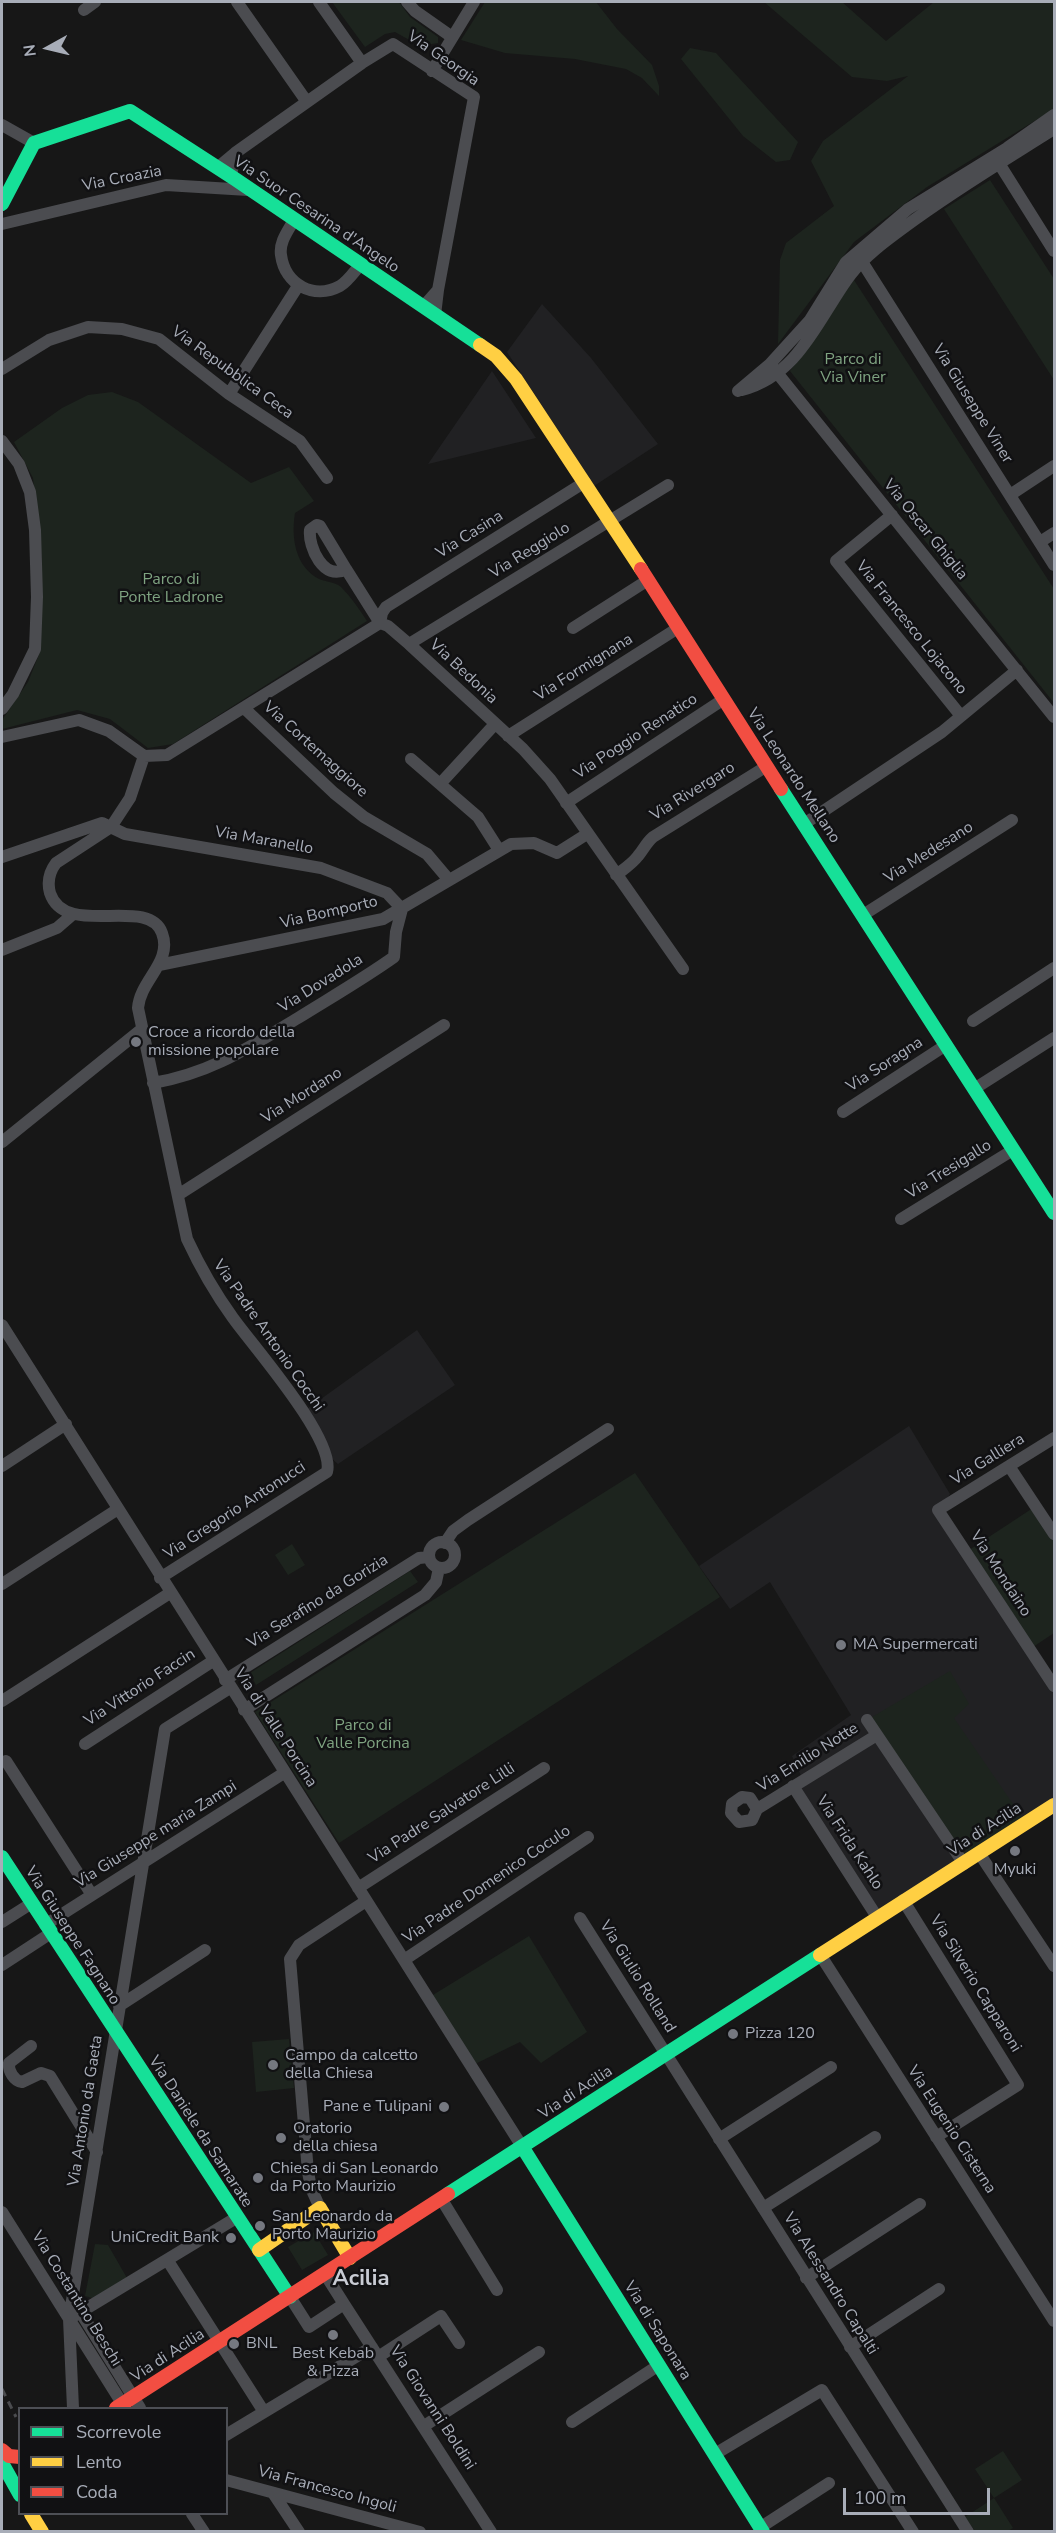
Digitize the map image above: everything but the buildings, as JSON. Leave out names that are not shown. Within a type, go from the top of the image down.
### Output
[{"type":"street","points":[[84,10],[95,2]]},
{"type":"street","points":[[237,2],[307,102]]},
{"type":"street","points":[[319,2],[362,63]]},
{"type":"street","points":[[407,2],[415,11],[452,37]]},
{"type":"street","points":[[432,71],[474,2]]},
{"type":"street","name":"Via Georgia","points":[[217,168],[362,63],[393,44],[474,97],[435,315]]},
{"type":"street","name":"Via Suor Cesarina d'Angelo","points":[[34,143],[130,111],[252,190],[495,356],[516,379],[585,482]]},
{"type":"street","points":[[859,257],[997,160],[1054,115]]},
{"type":"street","points":[[2,125],[34,143],[2,204]]},
{"type":"street","points":[[997,160],[1054,129]]},
{"type":"street","points":[[231,176],[235,153]]},
{"type":"street","points":[[997,160],[1054,251]]},
{"type":"street","name":"Via Croazia","points":[[2,224],[166,185],[252,190]]},
{"type":"street","points":[[294,220],[283,239],[280,255],[287,273],[298,286],[310,292],[325,292],[342,285],[360,265]]},
{"type":"street","name":"Via Oscar Ghiglia","points":[[859,257],[846,262],[810,320],[774,368],[1054,717]]},
{"type":"street","name":"Via Giuseppe Viner","points":[[859,257],[1054,565]]},
{"type":"street","points":[[229,394],[298,286]]},
{"type":"street","points":[[423,307],[438,290]]},
{"type":"street","name":"Via Repubblica Ceca","points":[[2,369],[49,340],[88,327],[122,329],[159,339],[229,394],[300,441],[327,478]]},
{"type":"street","points":[[2,441],[19,464],[30,492],[35,531],[37,597],[35,649],[13,694],[2,709]]},
{"type":"street","points":[[1010,495],[1054,466]]},
{"type":"street","name":"Via Leonardo Mellano","points":[[585,482],[1013,1150],[1053,1207]]},
{"type":"street","name":"Via Casina","points":[[380,622],[386,607],[585,482]]},
{"type":"street","name":"Via Reggiolo","points":[[409,644],[668,485]]},
{"type":"street","name":"Via Francesco Lojacono","points":[[891,515],[836,561],[961,716]]},
{"type":"street","points":[[1040,542],[1054,533]]},
{"type":"street","points":[[2,737],[79,720],[109,731],[144,756],[167,755],[380,622],[346,569]]},
{"type":"street","points":[[573,628],[648,580]]},
{"type":"street","name":"Via Bedonia","points":[[380,622],[409,644],[523,749],[550,779],[683,969]]},
{"type":"street","name":"Via Formignana","points":[[508,736],[678,628]]},
{"type":"street","points":[[804,825],[942,732],[1017,670]]},
{"type":"street","name":"Via Poggio Renatico","points":[[566,803],[724,699]]},
{"type":"street","name":"Via Cortemaggiore","points":[[244,709],[334,793],[364,817],[427,854],[449,880]]},
{"type":"street","points":[[440,784],[495,724]]},
{"type":"street","points":[[2,950],[57,928],[72,915],[54,901],[50,892],[51,870],[56,862],[111,827],[130,798],[144,756]]},
{"type":"street","points":[[411,759],[478,817],[499,850]]},
{"type":"street","name":"Via Rivergaro","points":[[616,875],[641,854],[644,844],[653,837],[767,766]]},
{"type":"street","name":"Via Medesano","points":[[863,915],[1012,820]]},
{"type":"street","points":[[2,857],[102,823],[111,827]]},
{"type":"street","name":"Via Maranello","points":[[111,827],[124,834],[321,868],[387,893],[402,909]]},
{"type":"street","name":"Via Bomporto","points":[[159,965],[383,919],[511,844],[534,843],[557,854],[587,834]]},
{"type":"street","name":"Via Dovadola","points":[[153,1083],[182,1078],[221,1064],[366,977],[394,957],[396,932],[402,909]]},
{"type":"street","name":"Via Padre Antonio Cocchi","points":[[72,915],[144,918],[162,932],[165,945],[164,954],[159,965],[149,977],[139,999],[142,1029],[187,1239],[201,1270],[234,1319],[288,1390],[314,1431],[329,1464],[327,1472]]},
{"type":"street","points":[[973,1021],[1054,968]]},
{"type":"street","name":"Via Mordano","points":[[178,1195],[444,1025]]},
{"type":"street","points":[[2,1142],[142,1029]]},
{"type":"street","points":[[974,1089],[1054,1038]]},
{"type":"street","name":"Via Soragna","points":[[843,1112],[946,1045]]},
{"type":"street","name":"Via Tresigallo","points":[[901,1218],[1013,1150]]},
{"type":"street","name":"Via di Valle Porcina","points":[[2,1325],[227,1684],[523,2148]]},
{"type":"street","points":[[2,1466],[66,1425]]},
{"type":"street","points":[[445,1543],[453,1532],[468,1520],[608,1429]]},
{"type":"street","name":"Via Galliera","points":[[939,1510],[1054,1438]]},
{"type":"street","points":[[1010,1466],[1054,1534]]},
{"type":"street","name":"Via Gregorio Antonucci","points":[[160,1578],[327,1472]]},
{"type":"street","points":[[2,1584],[118,1509]]},
{"type":"street","name":"Via Mondaino","points":[[939,1510],[1054,1686]]},
{"type":"street","points":[[445,1543],[453,1548],[454,1558],[449,1566],[439,1568],[429,1557],[430,1552],[435,1544],[445,1543]]},
{"type":"street","name":"Via Serafino da Gorizia","points":[[227,1684],[419,1558],[429,1557]]},
{"type":"street","points":[[244,1710],[425,1594],[436,1582],[439,1568]]},
{"type":"street","points":[[2,1701],[170,1593]]},
{"type":"street","name":"Via Vittorio Faccin","points":[[85,1744],[213,1661]]},
{"type":"street","name":"Via Antonio da Gaeta","points":[[73,2402],[75,2316],[97,2152],[165,1730],[227,1684]]},
{"type":"street","points":[[867,1720],[964,1864]]},
{"type":"street","name":"Via Emilio Notte","points":[[757,1809],[877,1735]]},
{"type":"street","points":[[6,1761],[92,1895]]},
{"type":"street","name":"Via Padre Salvatore Lilli","points":[[357,1888],[544,1768]]},
{"type":"street","name":"Via Giuseppe maria Zampi","points":[[2,1965],[92,1895],[284,1773]]},
{"type":"street","name":"Via Frida Kahlo","points":[[793,1786],[877,1917]]},
{"type":"street","name":"Via di Acilia","points":[[127,2405],[325,2274],[821,1956],[903,1900],[964,1864],[1054,1805]]},
{"type":"street","name":"Via Padre Domenico Coculo","points":[[404,1960],[588,1837]]},
{"type":"street","points":[[980,1853],[1054,1966]]},
{"type":"street","name":"Via Giuseppe Fagnano","points":[[2,1857],[115,2032]]},
{"type":"street","name":"Via Silverio Capparoni","points":[[903,1900],[1018,2085],[936,2137]]},
{"type":"street","points":[[350,2258],[320,2208],[311,2188],[290,1959],[299,1945],[366,1901]]},
{"type":"street","points":[[2,1922],[32,1904]]},
{"type":"street","name":"Via Giulio Rolland","points":[[580,1918],[667,2054]]},
{"type":"street","points":[[119,2006],[205,1950]]},
{"type":"street","name":"Via Eugenio Cisterna","points":[[821,1956],[1054,2321]]},
{"type":"street","name":"Via Daniele da Samarate","points":[[115,2032],[290,2297]]},
{"type":"street","points":[[31,2046],[9,2063],[15,2079],[22,2082],[41,2073],[50,2076],[97,2152]]},
{"type":"street","name":"Via Alessandro Capalti","points":[[667,2054],[968,2532]]},
{"type":"street","points":[[719,2139],[831,2067]]},
{"type":"street","points":[[763,2208],[875,2137]]},
{"type":"street","name":"Via di Saponara","points":[[523,2148],[762,2529]]},
{"type":"street","points":[[442,2200],[497,2290]]},
{"type":"street","points":[[806,2278],[920,2204]]},
{"type":"street","points":[[259,2250],[320,2208]]},
{"type":"street","name":"Via Costantino Beschi","points":[[2,2212],[75,2316],[127,2405]]},
{"type":"street","points":[[75,2316],[236,2218]]},
{"type":"street","points":[[168,2261],[264,2412]]},
{"type":"street","name":"Via Giovanni Boldini","points":[[325,2274],[491,2532]]},
{"type":"street","points":[[850,2346],[939,2289]]},
{"type":"street","points":[[290,2297],[309,2327],[344,2304]]},
{"type":"street","points":[[228,2434],[441,2316],[459,2343]]},
{"type":"street","points":[[424,2426],[539,2352]]},
{"type":"street","points":[[572,2422],[659,2366]]},
{"type":"street","points":[[715,2454],[822,2390],[913,2532]]},
{"type":"street","points":[[2,2450],[9,2456],[18,2457]]},
{"type":"street","points":[[2,2463],[18,2491]]},
{"type":"street","name":"Via Francesco Ingoli","points":[[228,2481],[420,2532]]},
{"type":"street","points":[[762,2529],[829,2483]]},
{"type":"street","points":[[273,2493],[299,2532]]},
{"type":"street","points":[[34,2515],[42,2532]]},
{"type":"street","points":[[193,2515],[204,2532]]},
{"type":"shaded area","points":[[542,304],[591,358],[658,444],[594,486],[507,352]]},
{"type":"shaded area","points":[[492,371],[536,438],[428,464]]},
{"type":"shaded area","points":[[417,1330],[455,1385],[338,1464],[331,1458],[307,1409]]},
{"type":"shaded area","points":[[909,1426],[950,1494],[939,1511],[1054,1687],[1054,1804],[877,1917],[793,1786],[803,1780],[792,1756],[851,1715],[770,1582],[730,1609],[699,1566]]},
{"type":"green space","points":[[332,2],[399,2],[410,17],[438,37],[438,43],[420,46],[395,32],[385,34],[365,47]]},
{"type":"green space","points":[[485,2],[596,2],[617,29],[652,65],[659,86],[659,96],[642,78],[626,69],[575,59],[505,53],[461,40]]},
{"type":"green space","points":[[764,2],[842,2],[886,41],[934,2],[1054,2],[1054,109],[927,187],[854,242],[778,344],[780,260],[786,243],[834,206],[811,161],[823,141],[908,76],[887,81],[852,77]]},
{"type":"green space","points":[[690,48],[716,53],[798,142],[790,160],[776,162],[743,136],[681,59]]},
{"type":"green space","points":[[990,180],[1054,279],[1054,380],[944,209]]},
{"type":"green space","name":"Parco di Via Viner","points":[[854,280],[1054,589],[1054,703],[790,371]]},
{"type":"green space","name":"Parco di Ponte Ladrone","points":[[112,392],[138,402],[251,483],[289,467],[314,501],[295,513],[294,532],[296,550],[300,559],[305,567],[319,579],[341,587],[367,621],[173,744],[148,748],[110,719],[77,710],[2,729],[2,720],[28,682],[40,652],[42,559],[33,478],[14,442],[62,408],[88,395]]},
{"type":"green space","name":"Parco di Valle Porcina","points":[[635,1473],[720,1597],[339,1843],[255,1712]]},
{"type":"green space","points":[[1036,1506],[1054,1534],[1054,1633],[1030,1649],[966,1552]]},
{"type":"green space","points":[[292,1544],[305,1565],[288,1575],[275,1555]]},
{"type":"green space","points":[[410,1571],[418,1582],[256,1685],[250,1673]]},
{"type":"green space","points":[[950,1671],[969,1704],[954,1718],[1026,1823],[966,1865],[867,1720]]},
{"type":"green space","points":[[529,1936],[587,2032],[541,2063],[520,2042],[471,2066],[428,1998]]},
{"type":"green space","name":"Campo da calcetto della Chiesa","points":[[289,2039],[294,2088],[256,2092],[252,2042]]},
{"type":"green space","points":[[314,2232],[328,2255],[302,2270],[288,2247]]},
{"type":"green space","points":[[95,2244],[108,2245],[127,2278],[99,2300],[85,2296]]},
{"type":"green space","points":[[1003,2451],[1022,2480],[994,2498],[975,2469]]},
{"type":"green space","points":[[994,2498],[1013,2528],[1008,2531],[975,2531],[965,2517]]},
{"type":"railway","points":[[2,2389],[16,2417]]},
{"type":"traffic: fast","points":[[2,204],[34,143],[130,111],[235,179],[480,345]]},
{"type":"traffic: fast","points":[[781,789],[1054,1213]]},
{"type":"traffic: fast","points":[[2,1857],[290,2297]]},
{"type":"traffic: fast","points":[[448,2194],[820,1955]]},
{"type":"traffic: fast","points":[[523,2148],[763,2532]]},
{"type":"traffic: fast","points":[[2,2463],[18,2491]]},
{"type":"traffic: slow","points":[[480,345],[496,356],[516,379],[641,569]]},
{"type":"traffic: slow","points":[[820,1955],[1054,1805]]},
{"type":"traffic: slow","points":[[259,2250],[320,2208],[350,2258]]},
{"type":"traffic: slow","points":[[32,2515],[42,2532]]},
{"type":"traffic: jam","points":[[641,569],[781,789]]},
{"type":"traffic: jam","points":[[118,2407],[448,2194]]},
{"type":"traffic: jam","points":[[2,2450],[9,2456],[18,2457]]},
{"type":"place","name":"Croce a ricordo della missione popolare","points":[[136,1042]]},
{"type":"place","name":"MA Supermercati","points":[[841,1645]]},
{"type":"place","name":"Myuki","points":[[1015,1851]]},
{"type":"place","name":"Pizza 120","points":[[733,2034]]},
{"type":"place","name":"Campo da calcetto della Chiesa","points":[[273,2065]]},
{"type":"place","name":"Pane e Tulipani","points":[[444,2107]]},
{"type":"place","name":"Oratorio della chiesa","points":[[281,2138]]},
{"type":"place","name":"Chiesa di San Leonardo da Porto Maurizio","points":[[258,2178]]},
{"type":"place","name":"San Leonardo da Porto Maurizio","points":[[260,2226]]},
{"type":"place","name":"UniCredit Bank","points":[[231,2238]]},
{"type":"place","name":"Best Kebab & Pizza","points":[[333,2335]]},
{"type":"place","name":"BNL","points":[[234,2344]]},
{"type":"district","name":"Acilia","points":[[361,2280]]}]
